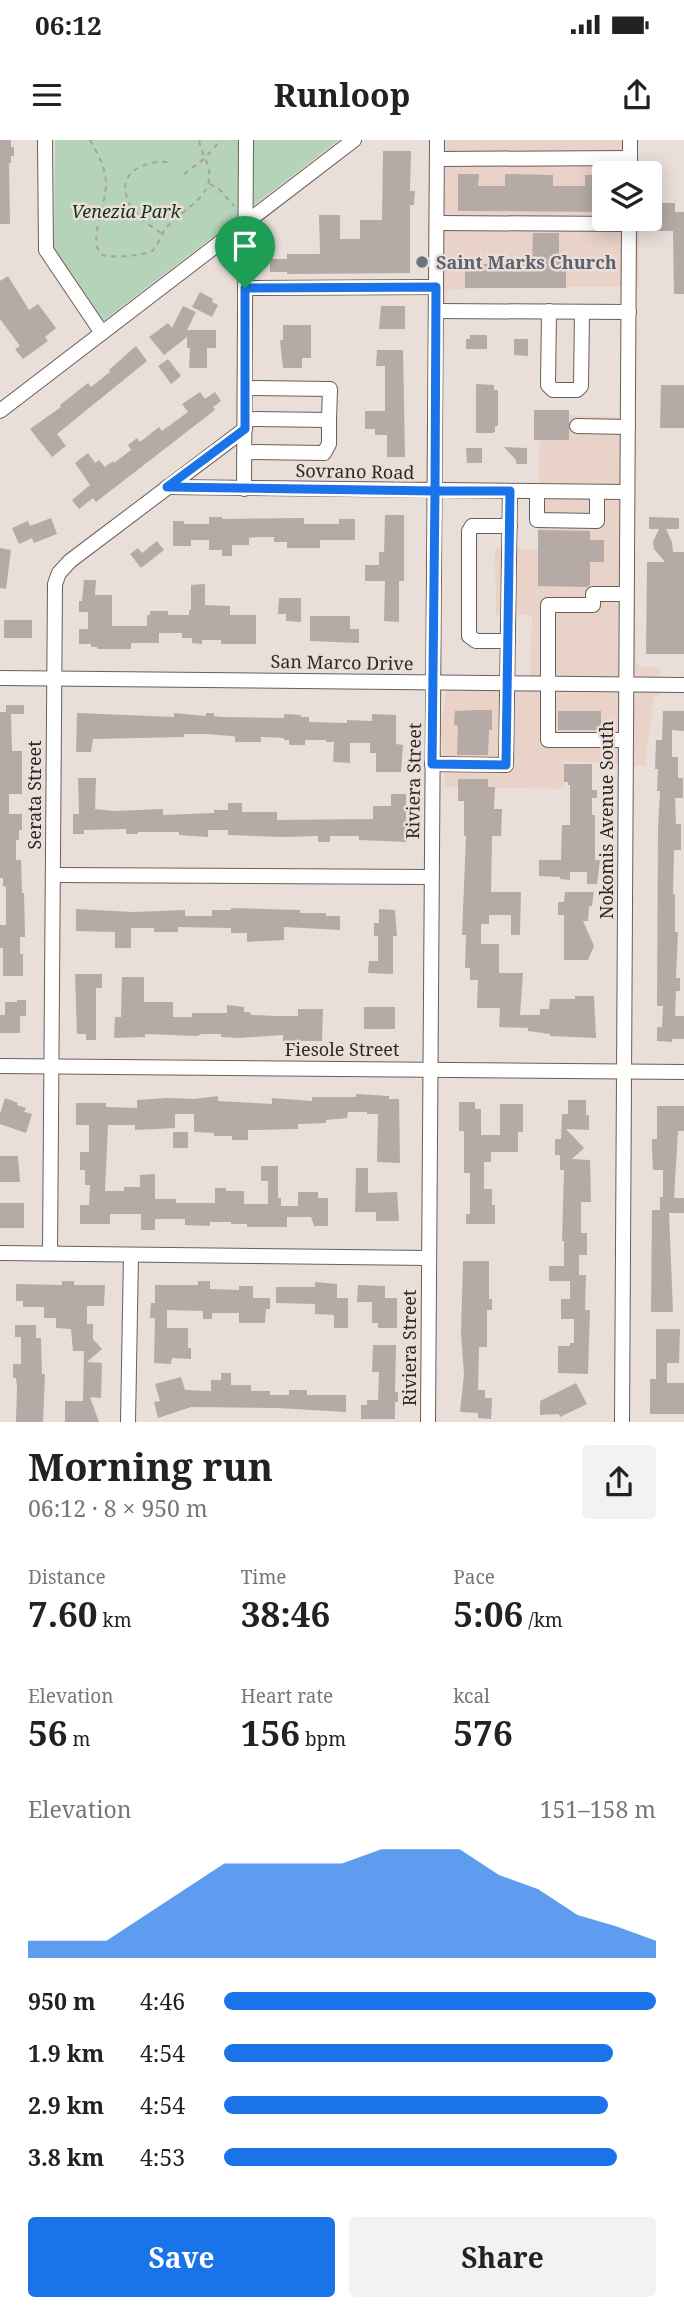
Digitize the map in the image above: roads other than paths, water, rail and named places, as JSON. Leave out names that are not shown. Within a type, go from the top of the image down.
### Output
[{"type":"street","points":[[45,140],[46,250],[102,333]]},
{"type":"street","points":[[244,489],[246,140]]},
{"type":"street","points":[[0,411],[354,140]]},
{"type":"street","name":"Riviera Street","points":[[428,1422],[437,140]]},
{"type":"street","points":[[437,159],[630,158],[630,140]]},
{"type":"street","points":[[437,223],[592,221]]},
{"type":"street","name":"Nokomis Avenue South","points":[[622,1422],[629,231]]},
{"type":"street","points":[[245,288],[436,287]]},
{"type":"street","points":[[436,311],[629,312]]},
{"type":"street","points":[[549,312],[548,385],[553,390],[577,390],[581,386],[582,312]]},
{"type":"street","points":[[245,388],[330,389],[329,444],[324,453],[245,452]]},
{"type":"street","points":[[245,424],[329,420]]},
{"type":"street","name":"Serata Street","points":[[50,1253],[55,584],[59,573],[70,561],[245,424]]},
{"type":"street","points":[[576,426],[628,427]]},
{"type":"street","name":"Sovrano Road","points":[[167,487],[627,492]]},
{"type":"street","points":[[432,764],[506,765],[510,491]]},
{"type":"street","points":[[537,492],[537,520],[597,521],[597,492]]},
{"type":"street","points":[[508,641],[476,641],[469,636],[469,531],[472,526],[510,526]]},
{"type":"street","points":[[625,740],[548,740],[548,605],[593,605],[593,594],[626,594]]},
{"type":"street","name":"San Marco Drive","points":[[0,678],[684,685]]},
{"type":"street","points":[[53,875],[431,877]]},
{"type":"street","name":"Fiesole Street","points":[[0,1066],[684,1072]]},
{"type":"street","points":[[0,1253],[429,1258]]},
{"type":"street","points":[[128,1422],[131,1255]]},
{"type":"place","name":"Saint Marks Church","points":[[422,262]]},
{"type":"park label","name":"Venezia Park","points":[[126,211]]}]
